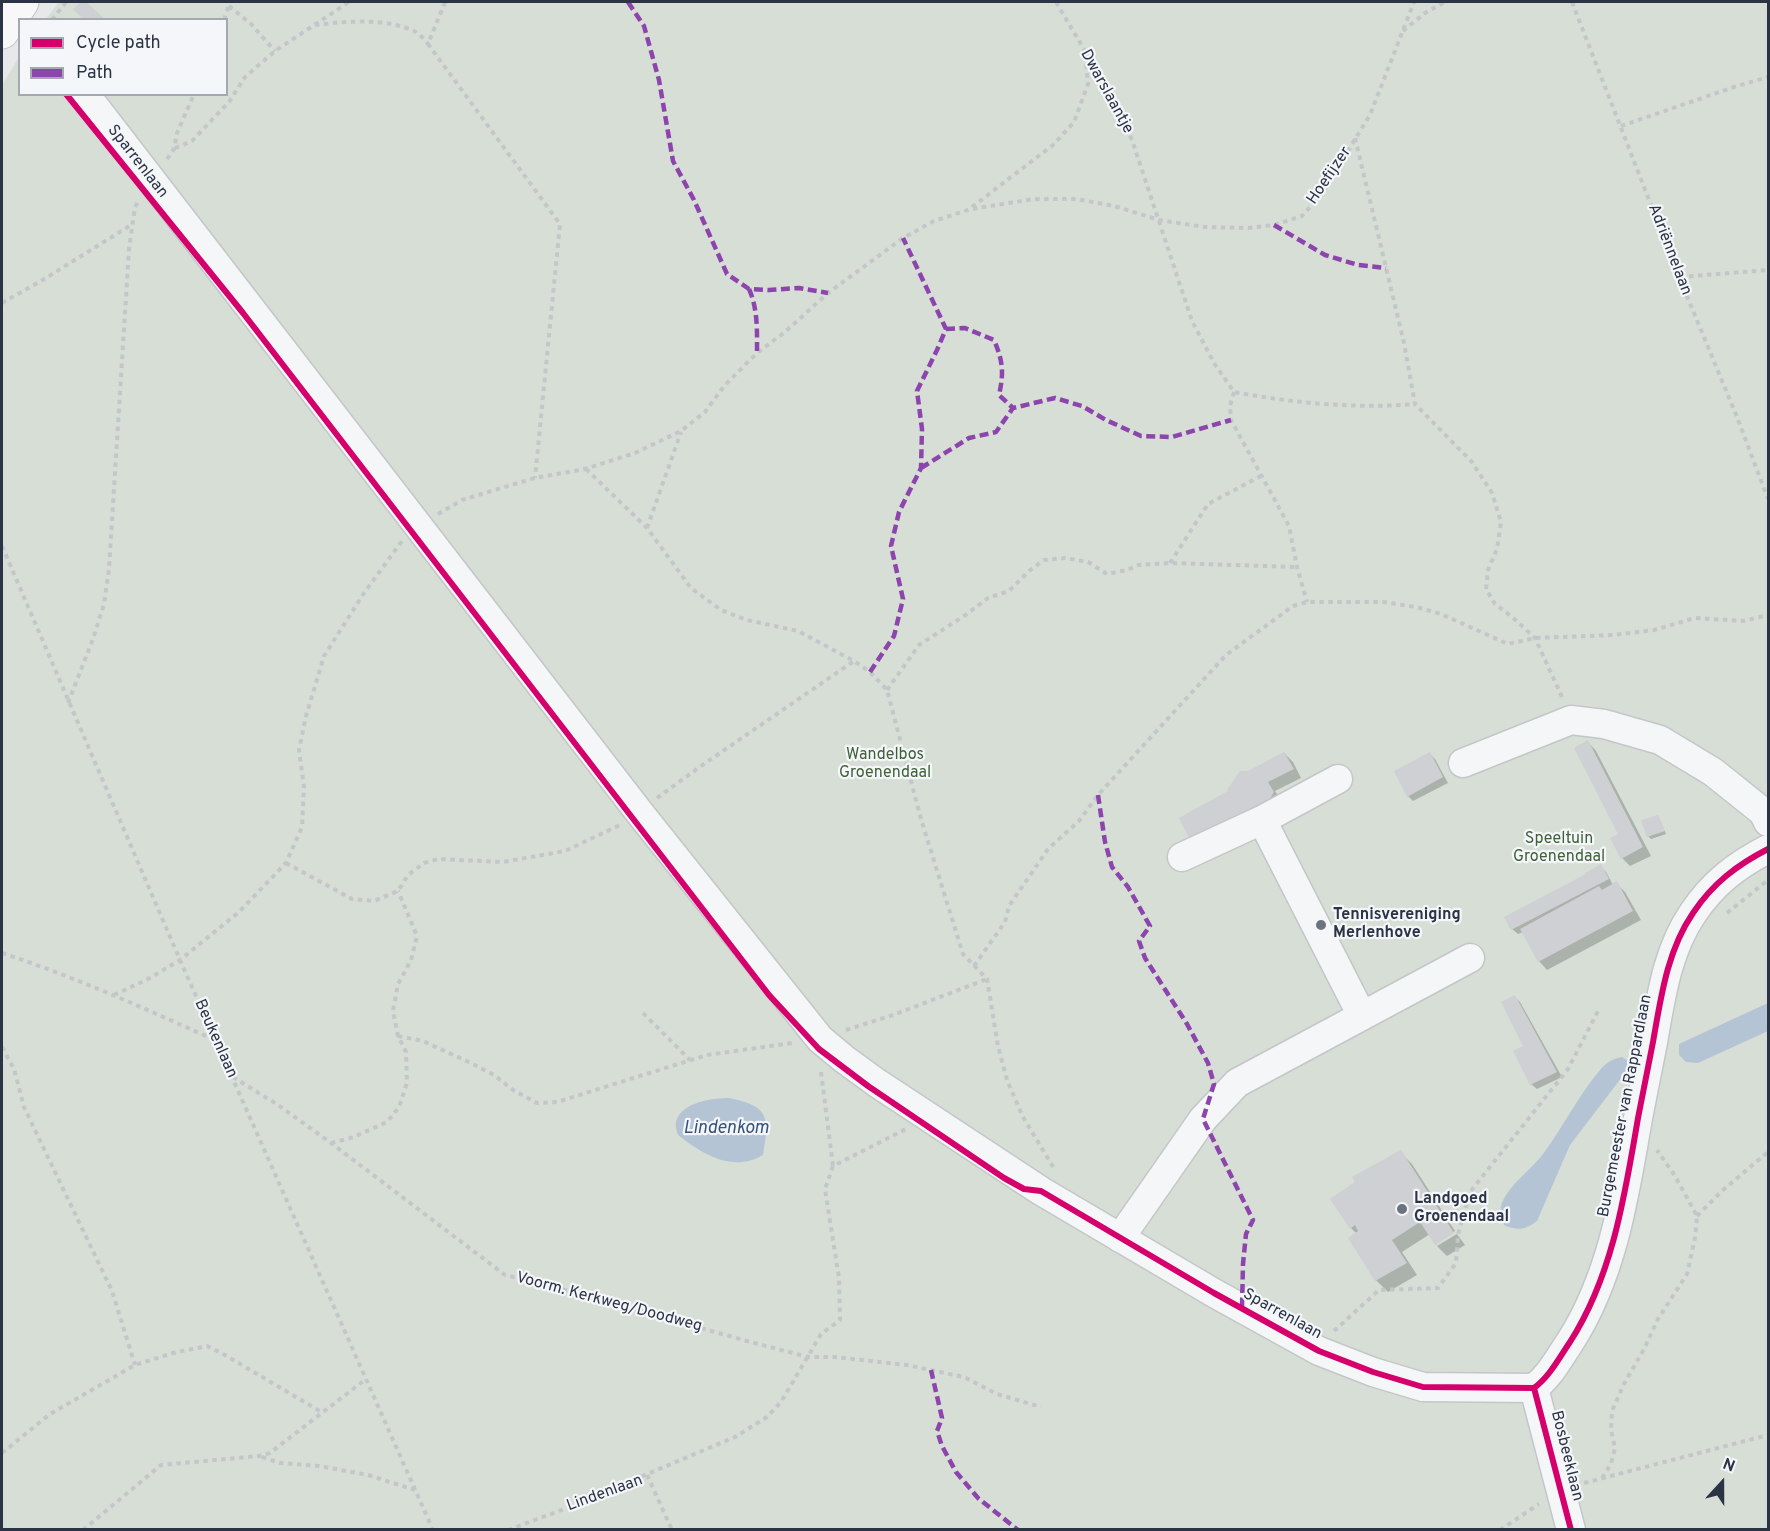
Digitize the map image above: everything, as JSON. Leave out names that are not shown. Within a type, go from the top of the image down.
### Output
[{"type":"street","name":"Sparrenlaan","points":[[86,96],[639,812],[820,1039],[877,1083],[1010,1171],[1120,1238],[1319,1351],[1373,1372],[1423,1387],[1534,1389]]},
{"type":"street","points":[[1463,764],[1570,720],[1604,724],[1660,740],[1713,772],[1763,812],[1768,822]]},
{"type":"street","points":[[1182,857],[1262,820],[1338,779]]},
{"type":"street","points":[[1262,820],[1362,1016]]},
{"type":"street","name":"Burgemeester van Rappardlaan","points":[[1534,1389],[1545,1380],[1580,1325],[1602,1279],[1630,1169],[1666,977],[1674,948],[1693,913],[1717,882],[1768,849]]},
{"type":"street","points":[[1120,1238],[1203,1119],[1237,1083],[1470,958]]},
{"type":"street","name":"Bosbeeklaan","points":[[1534,1389],[1571,1530]]},
{"type":"path","points":[[54,18],[66,2]]},
{"type":"path","points":[[193,96],[177,133],[174,149],[192,141],[229,102],[245,77],[275,51],[349,2]]},
{"type":"path","points":[[428,44],[445,2]]},
{"type":"path","points":[[1403,31],[1445,2]]},
{"type":"path","points":[[230,4],[275,51]]},
{"type":"path","points":[[314,25],[347,21],[393,24],[416,31],[428,44],[560,225],[535,478]]},
{"type":"path","points":[[114,995],[180,960],[239,912],[286,863],[302,827],[304,787],[299,750],[306,716],[324,656],[364,592],[410,530],[462,500],[535,478],[585,469],[635,453],[681,431],[705,412],[725,385],[757,353],[785,332],[828,293],[903,238],[934,221],[971,209],[1053,145],[1074,122],[1088,84],[1085,52]]},
{"type":"path","points":[[1621,126],[1768,77]]},
{"type":"path","points":[[1355,138],[1404,343],[1416,404],[1472,462],[1492,493],[1501,522],[1497,549],[1488,570],[1486,589],[1495,604],[1535,638],[1570,720]]},
{"type":"path","points":[[2,303],[132,225],[109,569],[104,604],[68,703]]},
{"type":"path","points":[[1679,277],[1768,270]]},
{"type":"path","points":[[1307,602],[1289,526],[1231,420],[1230,406],[1234,392],[1275,400],[1330,405],[1416,404]]},
{"type":"path","points":[[647,528],[681,431]]},
{"type":"path","points":[[585,469],[647,528],[691,588],[720,610],[747,620],[798,631],[854,661],[870,672],[886,690],[921,819],[963,954],[987,979],[998,1046],[1007,1080],[1023,1117],[1053,1165],[1070,1207]]},
{"type":"path","points":[[1170,563],[1208,504],[1261,476]]},
{"type":"path","points":[[886,690],[919,645],[988,598],[1009,591],[1044,560],[1065,558],[1088,562],[1107,574],[1138,565],[1170,563],[1297,567]]},
{"type":"path","points":[[974,966],[1005,922],[1009,906],[1048,849],[1079,821],[1098,795],[1226,655],[1293,606],[1307,602],[1383,602],[1416,607],[1441,614],[1508,644],[1535,638],[1614,635],[1654,630],[1695,618],[1743,621],[1768,615]]},
{"type":"path","points":[[286,863],[352,899],[374,901],[398,891],[408,875],[424,863],[438,859],[503,862],[565,851],[632,819],[701,766],[854,661]]},
{"type":"path","points":[[331,1143],[354,1137],[387,1122],[399,1107],[407,1083],[406,1052],[398,1036],[393,1011],[398,984],[411,960],[417,936],[398,891]]},
{"type":"path","points":[[2,953],[114,995],[217,1041]]},
{"type":"path","points":[[398,1036],[423,1041],[478,1067],[537,1103],[557,1102],[707,1055],[820,1039],[893,1015],[987,979]]},
{"type":"path","points":[[1319,1351],[1337,1328],[1379,1290],[1438,1288],[1456,1263],[1458,1235],[1470,1192],[1568,1070],[1598,1011]]},
{"type":"path","points":[[643,1013],[690,1060]]},
{"type":"path","points":[[647,1475],[735,1437],[767,1417],[781,1402],[821,1335],[840,1320],[839,1278],[825,1188],[833,1166],[824,1103],[820,1039]]},
{"type":"path","points":[[2,1047],[14,1069],[24,1107],[112,1291],[135,1365]]},
{"type":"path","points":[[833,1166],[912,1127]]},
{"type":"path","points":[[1602,1478],[1611,1464],[1615,1448],[1611,1430],[1612,1411],[1658,1319],[1686,1274],[1695,1238],[1696,1216],[1675,1176],[1654,1147]]},
{"type":"path","points":[[1696,1216],[1768,1152]]},
{"type":"path","points":[[2,1453],[50,1414],[135,1365],[173,1353],[207,1346],[323,1413]]},
{"type":"path","points":[[83,1530],[161,1465],[260,1456],[270,1453],[366,1379]]},
{"type":"path","points":[[1500,1530],[1538,1504],[1562,1495],[1576,1485],[1768,1435]]},
{"type":"path","points":[[260,1456],[280,1462],[368,1474],[416,1490]]},
{"type":"green space","name":"Wandelbos Groenendaal","points":[[59,2],[1768,2],[1768,1529],[2,1529],[2,85],[18,59],[18,96],[228,96],[228,18],[47,18]]},
{"type":"water","points":[[1768,1003],[1768,1031],[1698,1063],[1686,1062],[1679,1055],[1679,1044]]},
{"type":"water","points":[[1622,1057],[1628,1061],[1625,1073],[1570,1145],[1537,1221],[1521,1229],[1504,1225],[1501,1206],[1510,1190],[1543,1154],[1600,1070],[1610,1061]]},
{"type":"water","name":"Lindenkom","points":[[729,1098],[752,1105],[764,1115],[766,1131],[763,1155],[752,1160],[729,1162],[697,1149],[678,1135],[676,1122],[684,1110],[698,1102]]},
{"type":"building","points":[[81,2],[86,2],[104,18],[80,18],[73,9]]},
{"type":"building","points":[[1588,740],[1643,847],[1621,859],[1610,838],[1618,834],[1574,748]]},
{"type":"building","points":[[1284,752],[1294,769],[1268,782],[1274,792],[1262,812],[1191,841],[1179,818],[1228,791],[1240,771],[1248,771]]},
{"type":"building","points":[[1430,752],[1443,777],[1407,797],[1394,771]]},
{"type":"building","points":[[1658,815],[1665,831],[1647,837],[1641,820]]},
{"type":"building","points":[[1601,864],[1609,879],[1511,930],[1504,917]]},
{"type":"building","points":[[1617,881],[1633,911],[1538,962],[1520,929],[1599,886],[1602,890]]},
{"type":"building","points":[[1515,995],[1557,1072],[1530,1085],[1513,1051],[1523,1046],[1501,1002]]},
{"type":"building","points":[[1401,1150],[1454,1233],[1435,1245],[1420,1222],[1392,1240],[1407,1263],[1375,1281],[1348,1238],[1358,1231],[1355,1225],[1350,1229],[1330,1199],[1355,1182],[1352,1177]]},
{"type":"marked path","points":[[628,2],[644,26],[659,80],[673,161],[694,200],[727,274],[749,289],[799,288],[828,293]]},
{"type":"marked path","points":[[1274,225],[1325,255],[1358,265],[1386,268]]},
{"type":"marked path","points":[[870,672],[894,636],[903,599],[891,546],[899,512],[921,468],[922,429],[917,391],[946,329],[903,238]]},
{"type":"marked path","points":[[749,289],[755,312],[757,353]]},
{"type":"marked path","points":[[946,329],[965,328],[994,340],[1002,367],[999,395],[1013,408]]},
{"type":"marked path","points":[[921,468],[969,438],[996,432],[1013,408],[1055,398],[1082,406],[1141,436],[1172,437],[1231,420]]},
{"type":"marked path","points":[[1098,795],[1105,842],[1112,867],[1128,887],[1150,926],[1139,941],[1145,958],[1187,1024],[1208,1063],[1214,1084],[1203,1119],[1253,1220],[1246,1234],[1242,1308]]},
{"type":"marked path","points":[[931,1370],[942,1418],[937,1431],[956,1472],[978,1498],[1018,1530]]},
{"type":"cycle path","points":[[68,96],[243,313],[769,995],[819,1049],[868,1086],[1004,1178],[1024,1189],[1041,1191],[1214,1293],[1319,1351],[1373,1372],[1423,1387],[1534,1388]]},
{"type":"cycle path","points":[[1534,1388],[1550,1372],[1570,1342],[1585,1316],[1607,1262],[1622,1205],[1662,991],[1677,943],[1693,913],[1717,884],[1736,868],[1768,849]]},
{"type":"cycle path","points":[[1534,1388],[1571,1530]]},
{"type":"place","name":"Tennisvereniging Merlenhove","points":[[1321,925]]},
{"type":"place","name":"Landgoed Groenendaal","points":[[1402,1209]]},
{"type":"park label","name":"Speeltuin Groenendaal","points":[[1559,849]]}]
